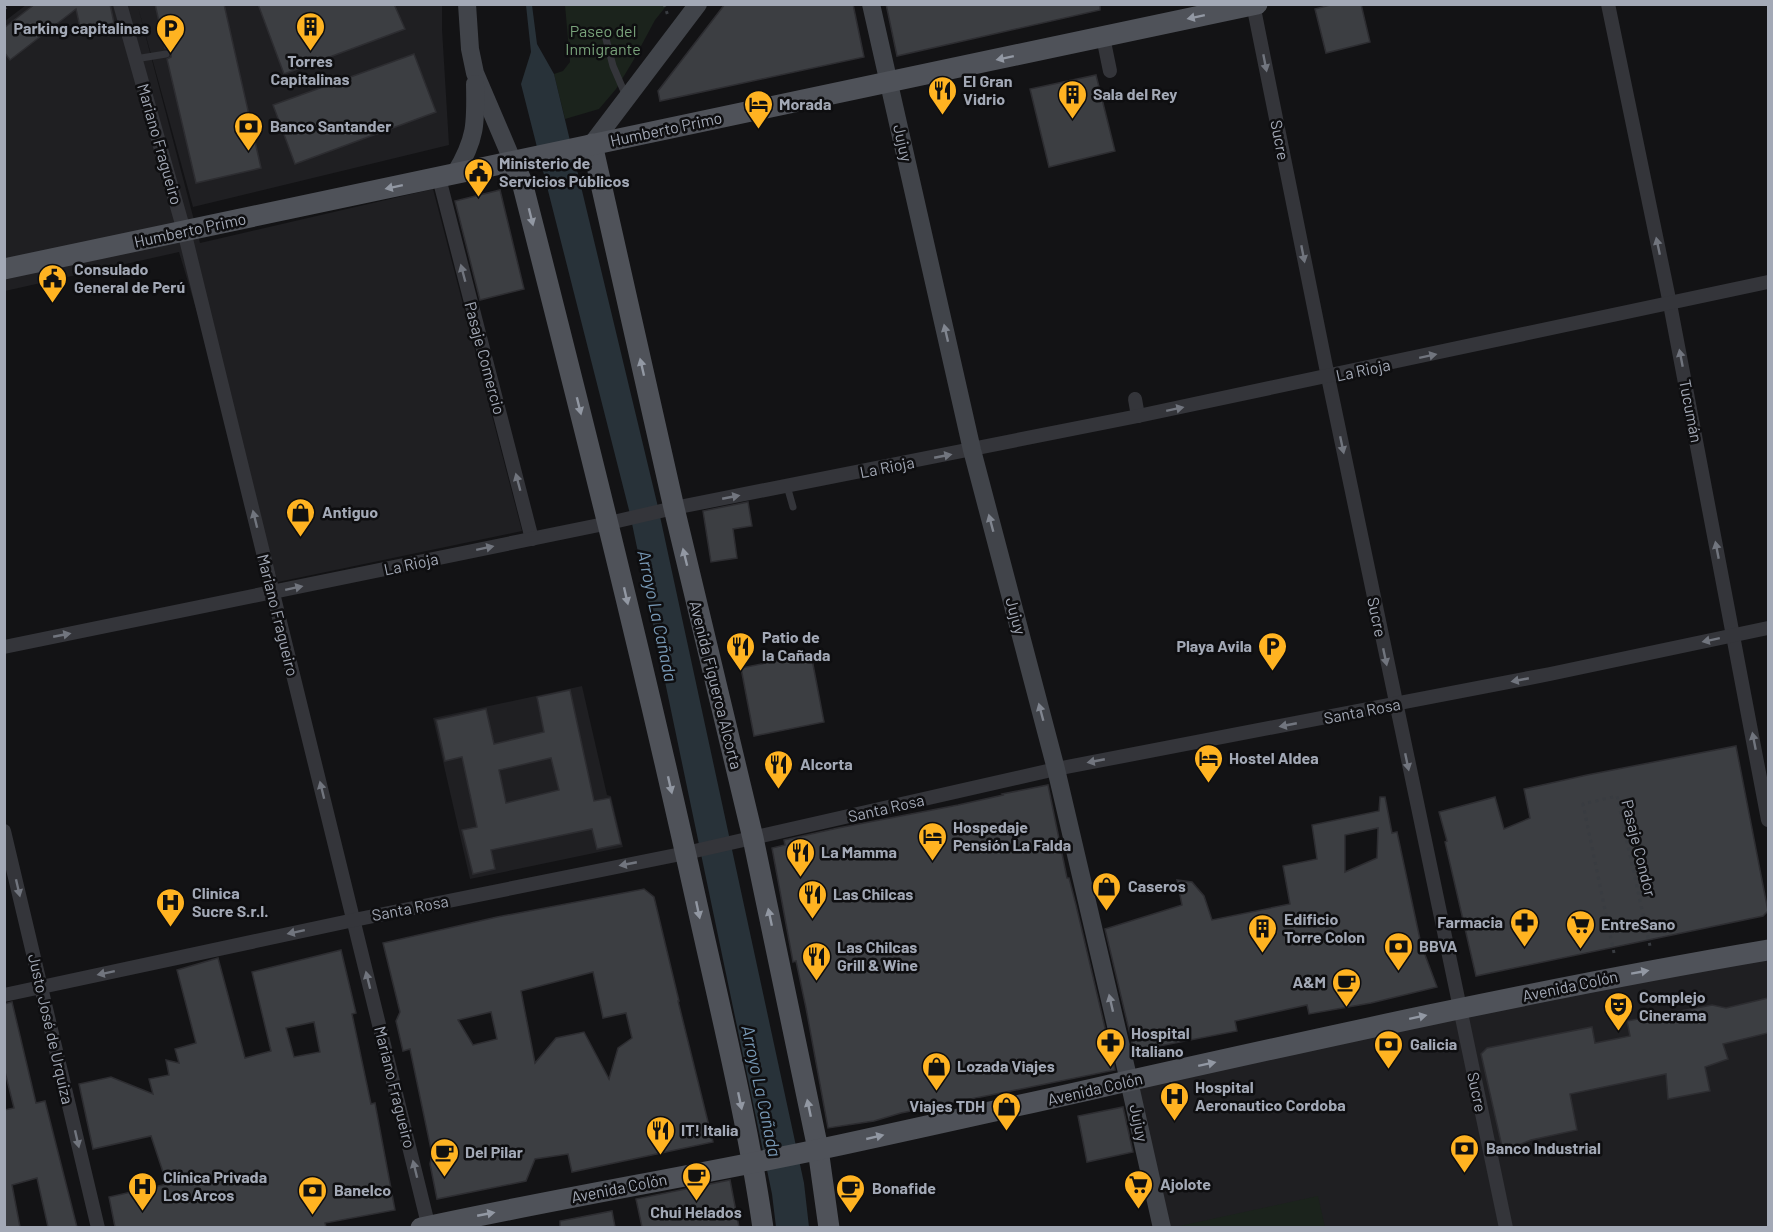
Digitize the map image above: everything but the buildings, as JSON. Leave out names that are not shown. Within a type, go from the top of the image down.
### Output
[{"type":"main road","name":"Humberto Primo","points":[[4,269],[1254,5]]},
{"type":"main road","name":"Avenida Figueroa Alcorta","points":[[592,144],[674,508],[753,838],[818,1149],[829,1227]]},
{"type":"main road","points":[[513,162],[522,182],[609,523],[686,853],[753,1162],[762,1227]]},
{"type":"main road","name":"Avenida Colón","points":[[426,1227],[818,1149],[1459,1008],[1616,976],[1768,950]]},
{"type":"street","name":"Mariano Fragueiro","points":[[120,4],[184,231],[354,920],[426,1227]]},
{"type":"street","points":[[447,176],[467,153],[476,121],[475,73],[470,49],[467,4]]},
{"type":"street","points":[[592,144],[698,4]]},
{"type":"street","name":"Jujuy","points":[[871,4],[972,450],[1056,769],[1162,1227]]},
{"type":"street","name":"Tucumán","points":[[1608,4],[1670,304],[1768,820]]},
{"type":"street","name":"Sucre","points":[[1254,5],[1395,705],[1506,1227]]},
{"type":"street","points":[[1103,37],[1110,71]]},
{"type":"street","points":[[475,73],[513,162]]},
{"type":"street","name":"Pasaje Comercio","points":[[447,176],[532,538]]},
{"type":"street","name":"La Rioja","points":[[4,647],[674,508],[1328,377],[1768,282]]},
{"type":"street","points":[[1135,399],[1138,416]]},
{"type":"street","name":"Santa Rosa","points":[[4,995],[354,920],[686,853],[1056,769],[1395,705],[1768,628]]},
{"type":"street","name":"Justo José de Urquiza","points":[[4,831],[98,1227]]},
{"type":"lane","points":[[606,39],[613,66],[627,99]]},
{"type":"lane","points":[[136,60],[166,55]]},
{"type":"lane","points":[[787,486],[793,507]]},
{"type":"path","points":[[4,9],[11,4]]},
{"type":"path","name":"Pasaje Condor","points":[[1614,953],[1583,804],[1617,796],[1650,946]]},
{"type":"shaded area","points":[[26,5],[442,5],[449,145],[193,207],[138,7],[200,243],[433,189],[522,531],[278,582],[179,252],[5,291],[5,21]]},
{"type":"shaded area","points":[[582,686],[607,795],[611,796],[623,847],[470,879],[433,718]]},
{"type":"shaded area","points":[[1768,947],[1768,1227],[1162,1227],[1129,1081]]},
{"type":"green space","name":"Paseo del Inmigrante","points":[[565,5],[667,5],[655,20],[616,89],[599,109],[565,119],[554,74],[563,71],[570,62]]},
{"type":"green space","points":[[1318,1196],[1325,1227],[1175,1227]]},
{"type":"water","name":"Arroyo La Cañada","points":[[526,5],[532,5],[537,44],[554,74],[658,507],[804,1183],[809,1227],[776,1227],[772,1194],[630,514],[521,84],[531,52]]},
{"type":"place","name":"Torres Capitalinas","points":[[310,52]]},
{"type":"place","name":"Parking capitalinas","points":[[170,54]]},
{"type":"place","name":"El Gran Vidrio","points":[[942,116]]},
{"type":"place","name":"Sala del Rey","points":[[1072,120]]},
{"type":"place","name":"Morada","points":[[758,130]]},
{"type":"place","name":"Banco Santander","points":[[249,152]]},
{"type":"place","name":"Ministerio de Servicios Públicos","points":[[478,198]]},
{"type":"place","name":"Consulado General de Perú","points":[[53,304]]},
{"type":"place","name":"Antiguo","points":[[301,538]]},
{"type":"place","name":"Patio de la Cañada","points":[[741,672]]},
{"type":"place","name":"Playa Avila","points":[[1273,672]]},
{"type":"place","name":"Hostel Aldea","points":[[1208,784]]},
{"type":"place","name":"Alcorta","points":[[779,790]]},
{"type":"place","name":"Hospedaje Pensión La Falda","points":[[932,862]]},
{"type":"place","name":"La Mamma","points":[[800,878]]},
{"type":"place","name":"Caseros","points":[[1107,912]]},
{"type":"place","name":"Las Chilcas","points":[[812,920]]},
{"type":"place","name":"Clinica Sucre S.r.l.","points":[[171,928]]},
{"type":"place","name":"Farmacia","points":[[1524,948]]},
{"type":"place","name":"EntreSano","points":[[1580,950]]},
{"type":"place","name":"Edificio Torre Colon","points":[[1263,954]]},
{"type":"place","name":"BBVA","points":[[1398,972]]},
{"type":"place","name":"Las Chilcas Grill & Wine","points":[[816,982]]},
{"type":"place","name":"A&M","points":[[1347,1008]]},
{"type":"place","name":"Complejo Cinerama","points":[[1618,1032]]},
{"type":"place","name":"Hospital Italiano","points":[[1110,1068]]},
{"type":"place","name":"Galicia","points":[[1389,1070]]},
{"type":"place","name":"Lozada Viajes","points":[[936,1092]]},
{"type":"place","name":"Hospital Aeronautico Cordoba","points":[[1174,1122]]},
{"type":"place","name":"Viajes TDH","points":[[1006,1132]]},
{"type":"place","name":"IT! Italia","points":[[660,1156]]},
{"type":"place","name":"Banco Industrial","points":[[1465,1174]]},
{"type":"place","name":"Del Pilar","points":[[444,1178]]},
{"type":"place","name":"Chui Helados","points":[[696,1202]]},
{"type":"place","name":"Ajolote","points":[[1139,1210]]},
{"type":"place","name":"Clínica Privada Los Arcos","points":[[142,1212]]},
{"type":"place","name":"Bonafide","points":[[851,1214]]},
{"type":"place","name":"Banelco","points":[[313,1216]]}]
